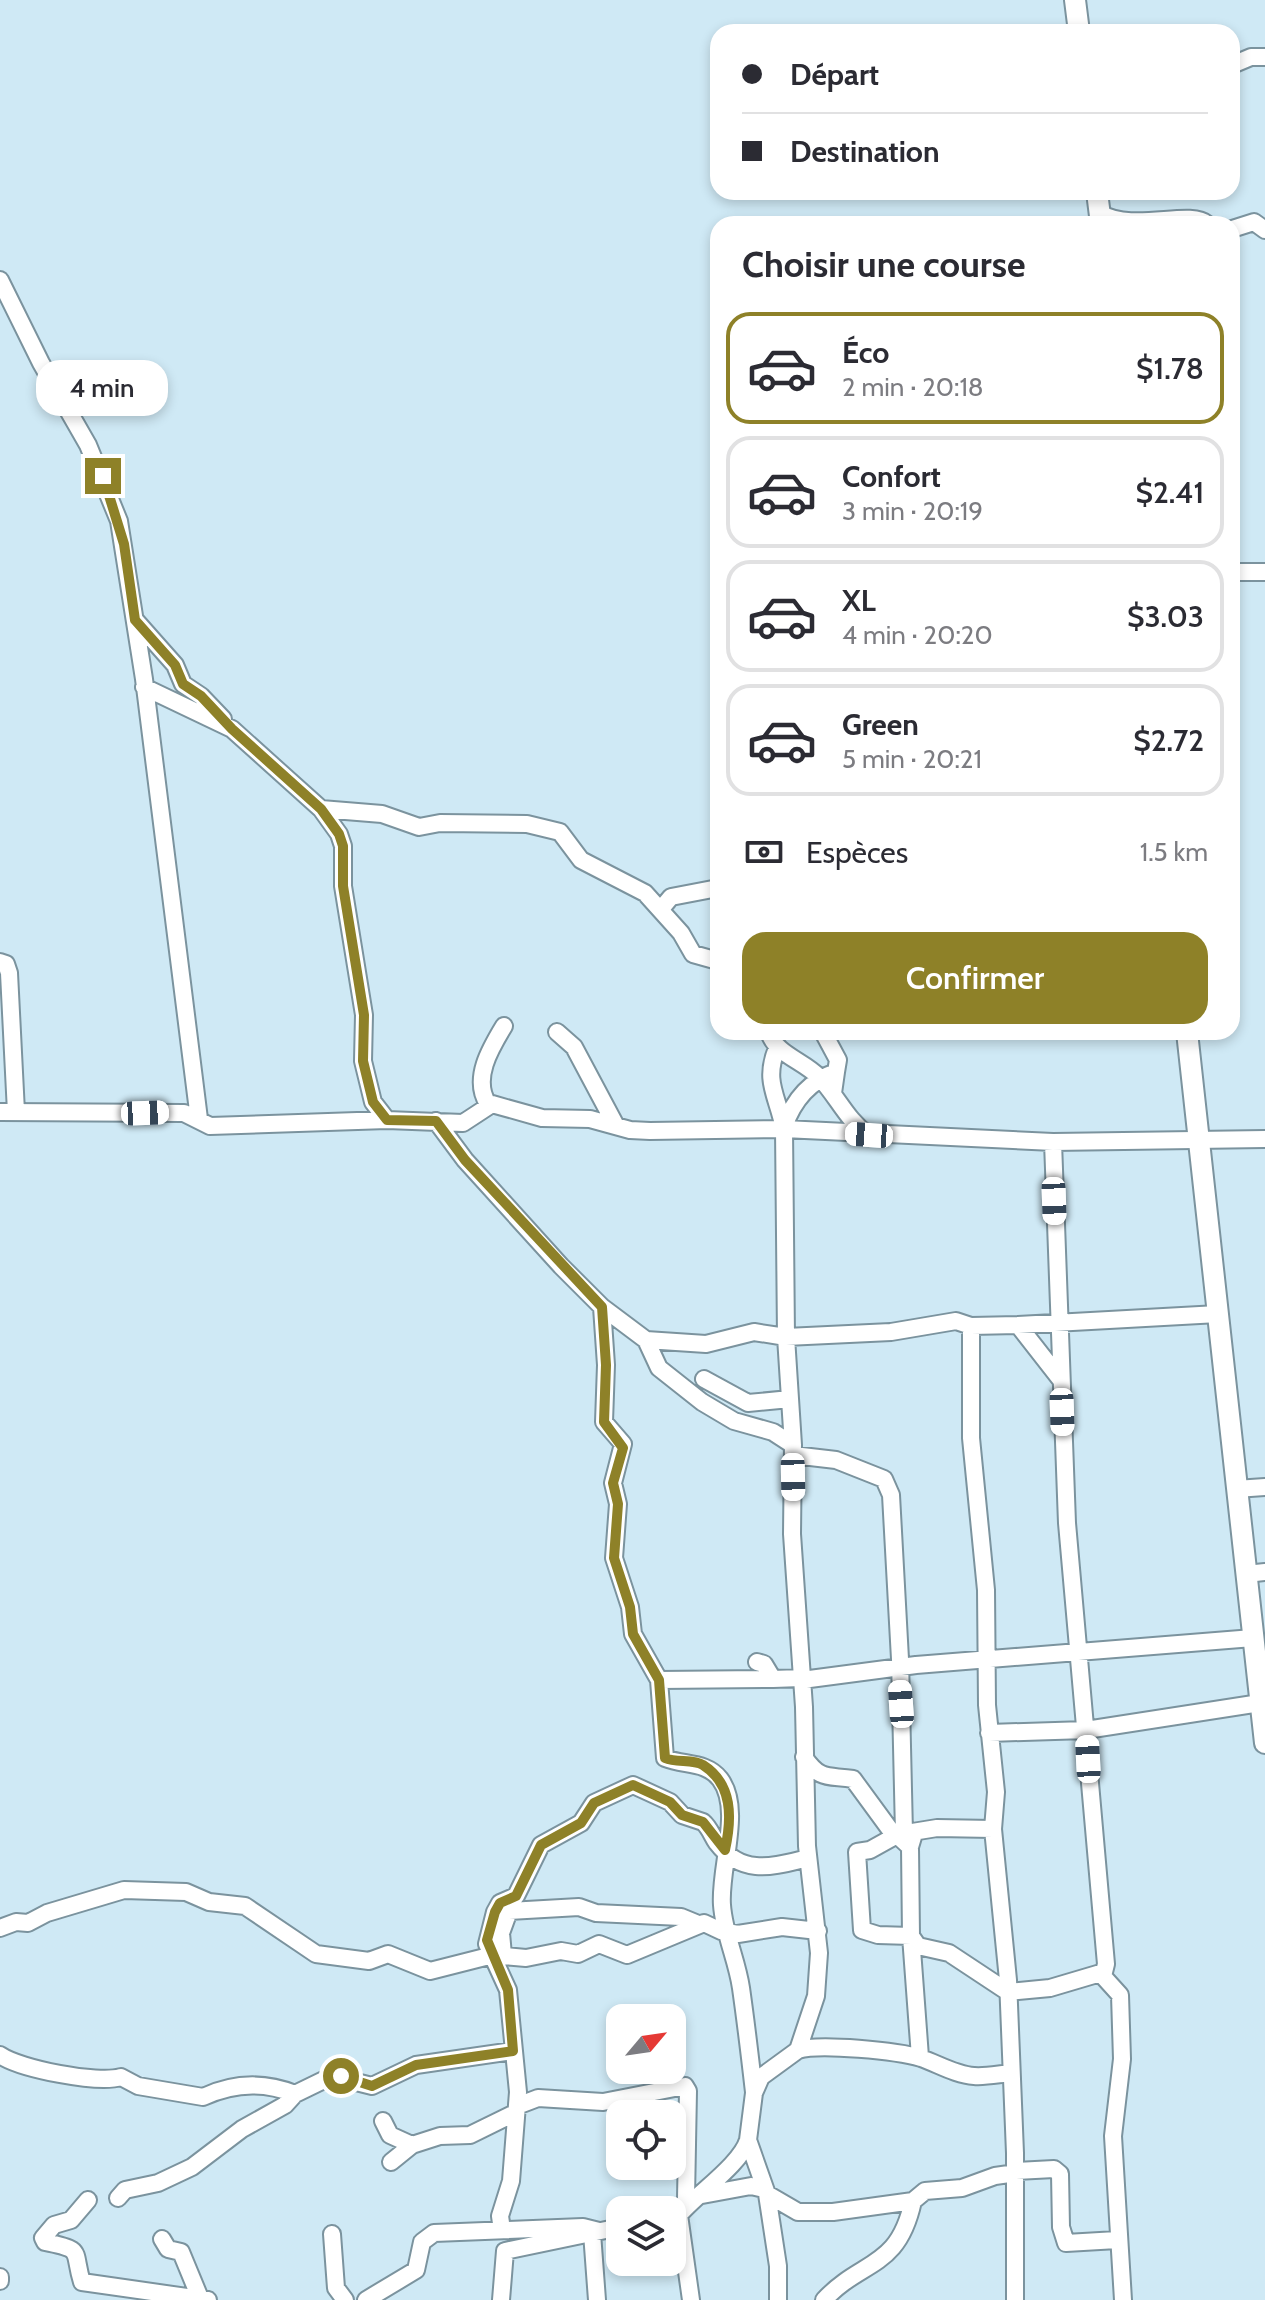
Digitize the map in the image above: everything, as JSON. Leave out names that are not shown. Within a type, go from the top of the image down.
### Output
[{"type":"main road","points":[[1075,0],[1078,24]]},
{"type":"main road","points":[[1188,1040],[1236,1489],[1256,1573],[1265,1743]]},
{"type":"street","points":[[1240,62],[1251,57],[1265,57]]},
{"type":"street","points":[[1240,226],[1248,222],[1265,230]]},
{"type":"street","points":[[0,280],[103,476],[124,544],[199,1119]]},
{"type":"street","points":[[1240,572],[1265,572]]},
{"type":"street","points":[[135,620],[175,665],[183,684],[201,696],[333,823],[343,846],[343,886],[364,1015],[363,1061],[373,1102],[387,1120]]},
{"type":"street","points":[[144,687],[232,729]]},
{"type":"street","points":[[321,809],[382,814],[419,827],[440,823],[527,824],[560,832],[581,860],[639,888],[661,909],[693,954],[710,959]]},
{"type":"street","points":[[661,909],[671,897],[710,890]]},
{"type":"street","points":[[0,962],[6,964],[9,973],[8,1112],[184,1113],[210,1126],[387,1120],[467,1122],[488,1104]]},
{"type":"street","points":[[504,1026],[492,1046],[482,1076],[481,1093],[488,1104],[542,1118],[590,1119],[650,1131],[784,1129],[1053,1142],[1265,1139]]},
{"type":"street","points":[[557,1032],[574,1047],[615,1124]]},
{"type":"street","points":[[773,1040],[777,1048],[828,1075],[833,1093],[856,1126],[869,1135]]},
{"type":"street","points":[[784,1129],[802,1093],[828,1075],[838,1060],[827,1040]]},
{"type":"street","points":[[777,1048],[769,1079],[779,1103],[784,1129],[786,1337],[793,1450],[792,1534],[802,1679],[808,1858],[818,1931],[816,1996],[798,2050]]},
{"type":"street","points":[[436,1121],[465,1160],[602,1307],[646,1340],[659,1368],[702,1402],[734,1421],[773,1432],[793,1450],[836,1460],[886,1480],[894,1527],[906,1836],[920,2057]]},
{"type":"street","points":[[911,1936],[918,1946],[949,1953],[1008,1992],[1050,1988],[1101,1974],[1106,1964],[1093,1846],[1067,1523],[1053,1142]]},
{"type":"street","points":[[602,1307],[606,1365],[604,1422],[623,1448],[613,1483],[618,1504],[614,1558],[630,1607],[633,1634],[659,1680],[665,1758],[702,1765],[719,1777],[731,1820],[725,1850],[722,1905],[741,1988],[754,2093],[748,2140],[740,2159],[686,2206]]},
{"type":"street","points":[[646,1340],[706,1344],[754,1332],[786,1337],[891,1332],[956,1321],[971,1326],[1018,1325],[1058,1320],[1218,1314]]},
{"type":"street","points":[[1018,1325],[1061,1381]]},
{"type":"street","points":[[971,1326],[971,1438],[988,1660],[989,1733],[996,1792],[993,1829],[1008,1992],[1016,2172],[1015,2300]]},
{"type":"street","points":[[704,1379],[748,1403],[790,1399]]},
{"type":"street","points":[[1236,1489],[1265,1487]]},
{"type":"street","points":[[659,1680],[802,1679],[1078,1653],[1257,1632]]},
{"type":"street","points":[[757,1662],[764,1664],[773,1679]]},
{"type":"street","points":[[989,1733],[1086,1730],[1262,1713]]},
{"type":"street","points":[[804,1757],[812,1769],[828,1779],[853,1779],[891,1833],[906,1836]]},
{"type":"street","points":[[502,2230],[500,2216],[512,2172],[519,2104],[508,1990],[498,1955],[487,1940],[500,1903],[516,1896],[541,1845],[581,1823],[594,1803],[622,1789],[637,1786],[670,1802],[682,1815],[703,1822],[725,1850],[745,1864],[759,1869],[808,1858]]},
{"type":"street","points":[[911,1936],[878,1935],[860,1928],[856,1854],[906,1836],[993,1829]]},
{"type":"street","points":[[0,1928],[16,1922],[28,1923],[47,1913],[124,1890],[183,1892],[209,1902],[245,1906],[316,1954],[369,1961],[386,1955],[398,1956],[430,1971],[498,1955],[526,1958],[561,1951],[578,1954],[599,1944],[627,1955],[698,1924]]},
{"type":"street","points":[[498,1955],[501,1933],[509,1911],[579,1907],[596,1913],[681,1917],[727,1933],[760,1933],[782,1927],[818,1931]]},
{"type":"street","points":[[1101,1974],[1120,1995],[1122,2059],[1113,2136],[1123,2300]]},
{"type":"street","points":[[754,2093],[769,2068],[798,2050],[824,2046],[920,2057],[973,2076],[1011,2073]]},
{"type":"street","points":[[118,2198],[125,2190],[158,2183],[192,2167],[242,2129],[285,2105],[295,2094],[336,2075],[372,2086],[416,2065],[513,2051]]},
{"type":"street","points":[[0,2055],[29,2068],[106,2081],[121,2077],[138,2086],[203,2097],[217,2088],[267,2084],[295,2094]]},
{"type":"street","points":[[391,2162],[412,2145],[440,2136],[470,2135],[519,2104],[603,2102],[686,2087],[686,2196],[692,2200],[751,2186],[798,2212],[833,2212],[913,2201],[925,2191],[962,2188],[1016,2172],[1059,2172],[1061,2233],[1066,2243],[1117,2240]]},
{"type":"street","points":[[383,2121],[390,2135],[412,2145]]},
{"type":"street","points":[[748,2140],[765,2192],[778,2266],[778,2300]]},
{"type":"street","points":[[88,2200],[71,2220],[54,2225],[43,2238],[45,2242],[75,2251],[79,2257],[82,2282],[176,2298],[204,2299],[181,2252],[168,2249],[162,2239]]},
{"type":"street","points":[[824,2300],[834,2287],[846,2284],[892,2252],[908,2220],[913,2201]]},
{"type":"street","points":[[366,2300],[416,2270],[425,2237],[434,2233],[583,2227],[595,2232]]},
{"type":"street","points":[[501,2300],[505,2251],[543,2246],[606,2230]]},
{"type":"street","points":[[595,2232],[597,2300]]},
{"type":"street","points":[[332,2234],[336,2288],[345,2300]]},
{"type":"street","points":[[686,2272],[691,2300]]},
{"type":"route","points":[[103,476],[119,521],[135,620],[175,665],[186,688],[201,696],[232,729],[321,809],[339,834],[343,846],[343,886],[364,1015],[361,1050],[373,1102],[387,1120],[436,1121],[465,1160],[495,1188],[561,1266],[602,1307],[606,1359],[604,1422],[605,1428],[622,1442],[623,1448],[613,1483],[618,1504],[613,1548],[630,1607],[633,1634],[659,1680],[664,1712],[665,1758],[702,1765],[709,1773],[719,1777],[729,1805],[731,1820],[725,1850],[703,1822],[682,1815],[670,1802],[637,1786],[622,1789],[594,1803],[581,1823],[541,1845],[516,1896],[500,1903],[495,1912],[487,1944],[508,1990],[513,2051],[416,2065],[372,2086],[341,2076]]}]
